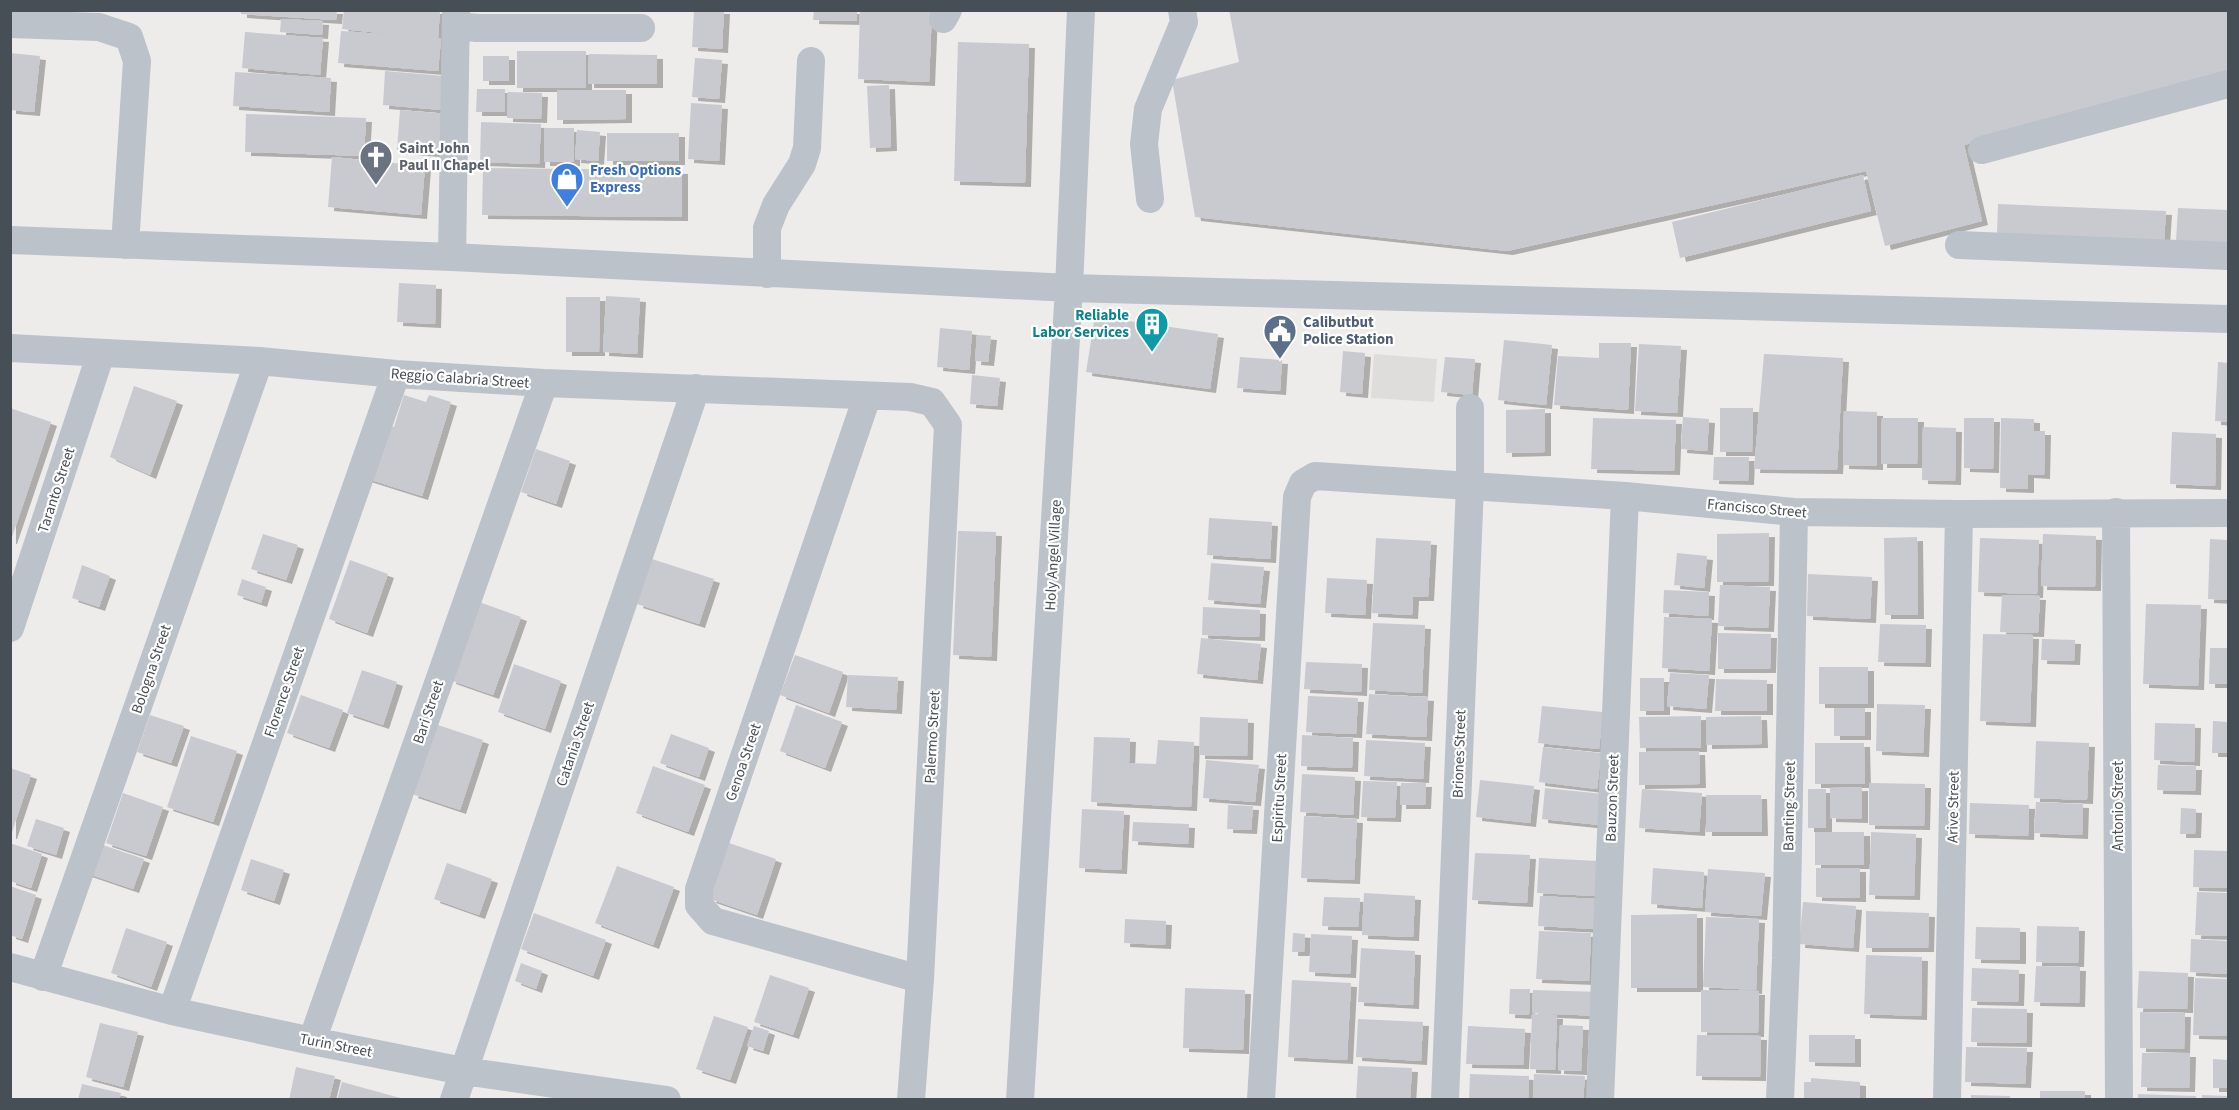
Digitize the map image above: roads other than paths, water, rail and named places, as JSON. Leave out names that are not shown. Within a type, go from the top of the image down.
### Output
[{"type":"street","name":"Holy Angel Village","points":[[1020,1100],[1069,288],[1081,10]]},
{"type":"street","points":[[1150,200],[1144,144],[1148,109],[1184,22],[1182,10]]},
{"type":"street","points":[[452,257],[457,18],[477,28],[641,28]]},
{"type":"street","points":[[10,24],[99,27],[129,37],[137,61],[124,245]]},
{"type":"street","points":[[767,274],[767,228],[776,205],[802,164],[807,148],[811,61]]},
{"type":"street","points":[[1982,150],[2229,84]]},
{"type":"street","points":[[10,240],[452,257],[1069,288],[2229,319]]},
{"type":"street","points":[[1959,245],[2229,256]]},
{"type":"street","name":"Reggio Calabria Street","points":[[10,348],[259,361],[396,374],[544,383],[909,397]]},
{"type":"street","name":"Taranto Street","points":[[10,628],[101,353]]},
{"type":"street","name":"Bologna Street","points":[[43,977],[259,361]]},
{"type":"street","name":"Florence Street","points":[[172,1011],[396,374]]},
{"type":"street","name":"Bari Street","points":[[312,1041],[544,383]]},
{"type":"street","name":"Catania Street","points":[[454,1100],[696,388]]},
{"type":"street","name":"Genoa Street","points":[[867,397],[699,889],[699,905],[713,921],[920,979]]},
{"type":"street","name":"Palermo Street","points":[[909,397],[932,402],[948,425],[920,979],[911,1100]]},
{"type":"street","name":"Briones Street","points":[[1445,1100],[1470,485],[1470,408]]},
{"type":"street","name":"Francisco Street","points":[[1297,497],[1303,483],[1315,476],[1624,496],[1794,512],[2229,513]]},
{"type":"street","name":"Bauzon Street","points":[[1600,1100],[1624,496]]},
{"type":"street","name":"Espiritu Street","points":[[1261,1100],[1297,497]]},
{"type":"street","name":"Banting Street","points":[[1780,1100],[1786,958],[1794,512]]},
{"type":"street","name":"Antonio Street","points":[[2116,512],[2119,1100]]},
{"type":"street","name":"Arive Street","points":[[1947,1100],[1959,514]]},
{"type":"street","name":"Turin Street","points":[[10,967],[172,1011],[312,1041],[463,1071],[667,1100]]},
{"type":"place","name":"Saint John Paul II Chapel","points":[[376,186]]},
{"type":"place","name":"Fresh Options Express","points":[[567,208]]},
{"type":"place","name":"Reliable Labor Services","points":[[1152,353]]},
{"type":"place","name":"Calibutbut Police Station","points":[[1280,360]]}]
